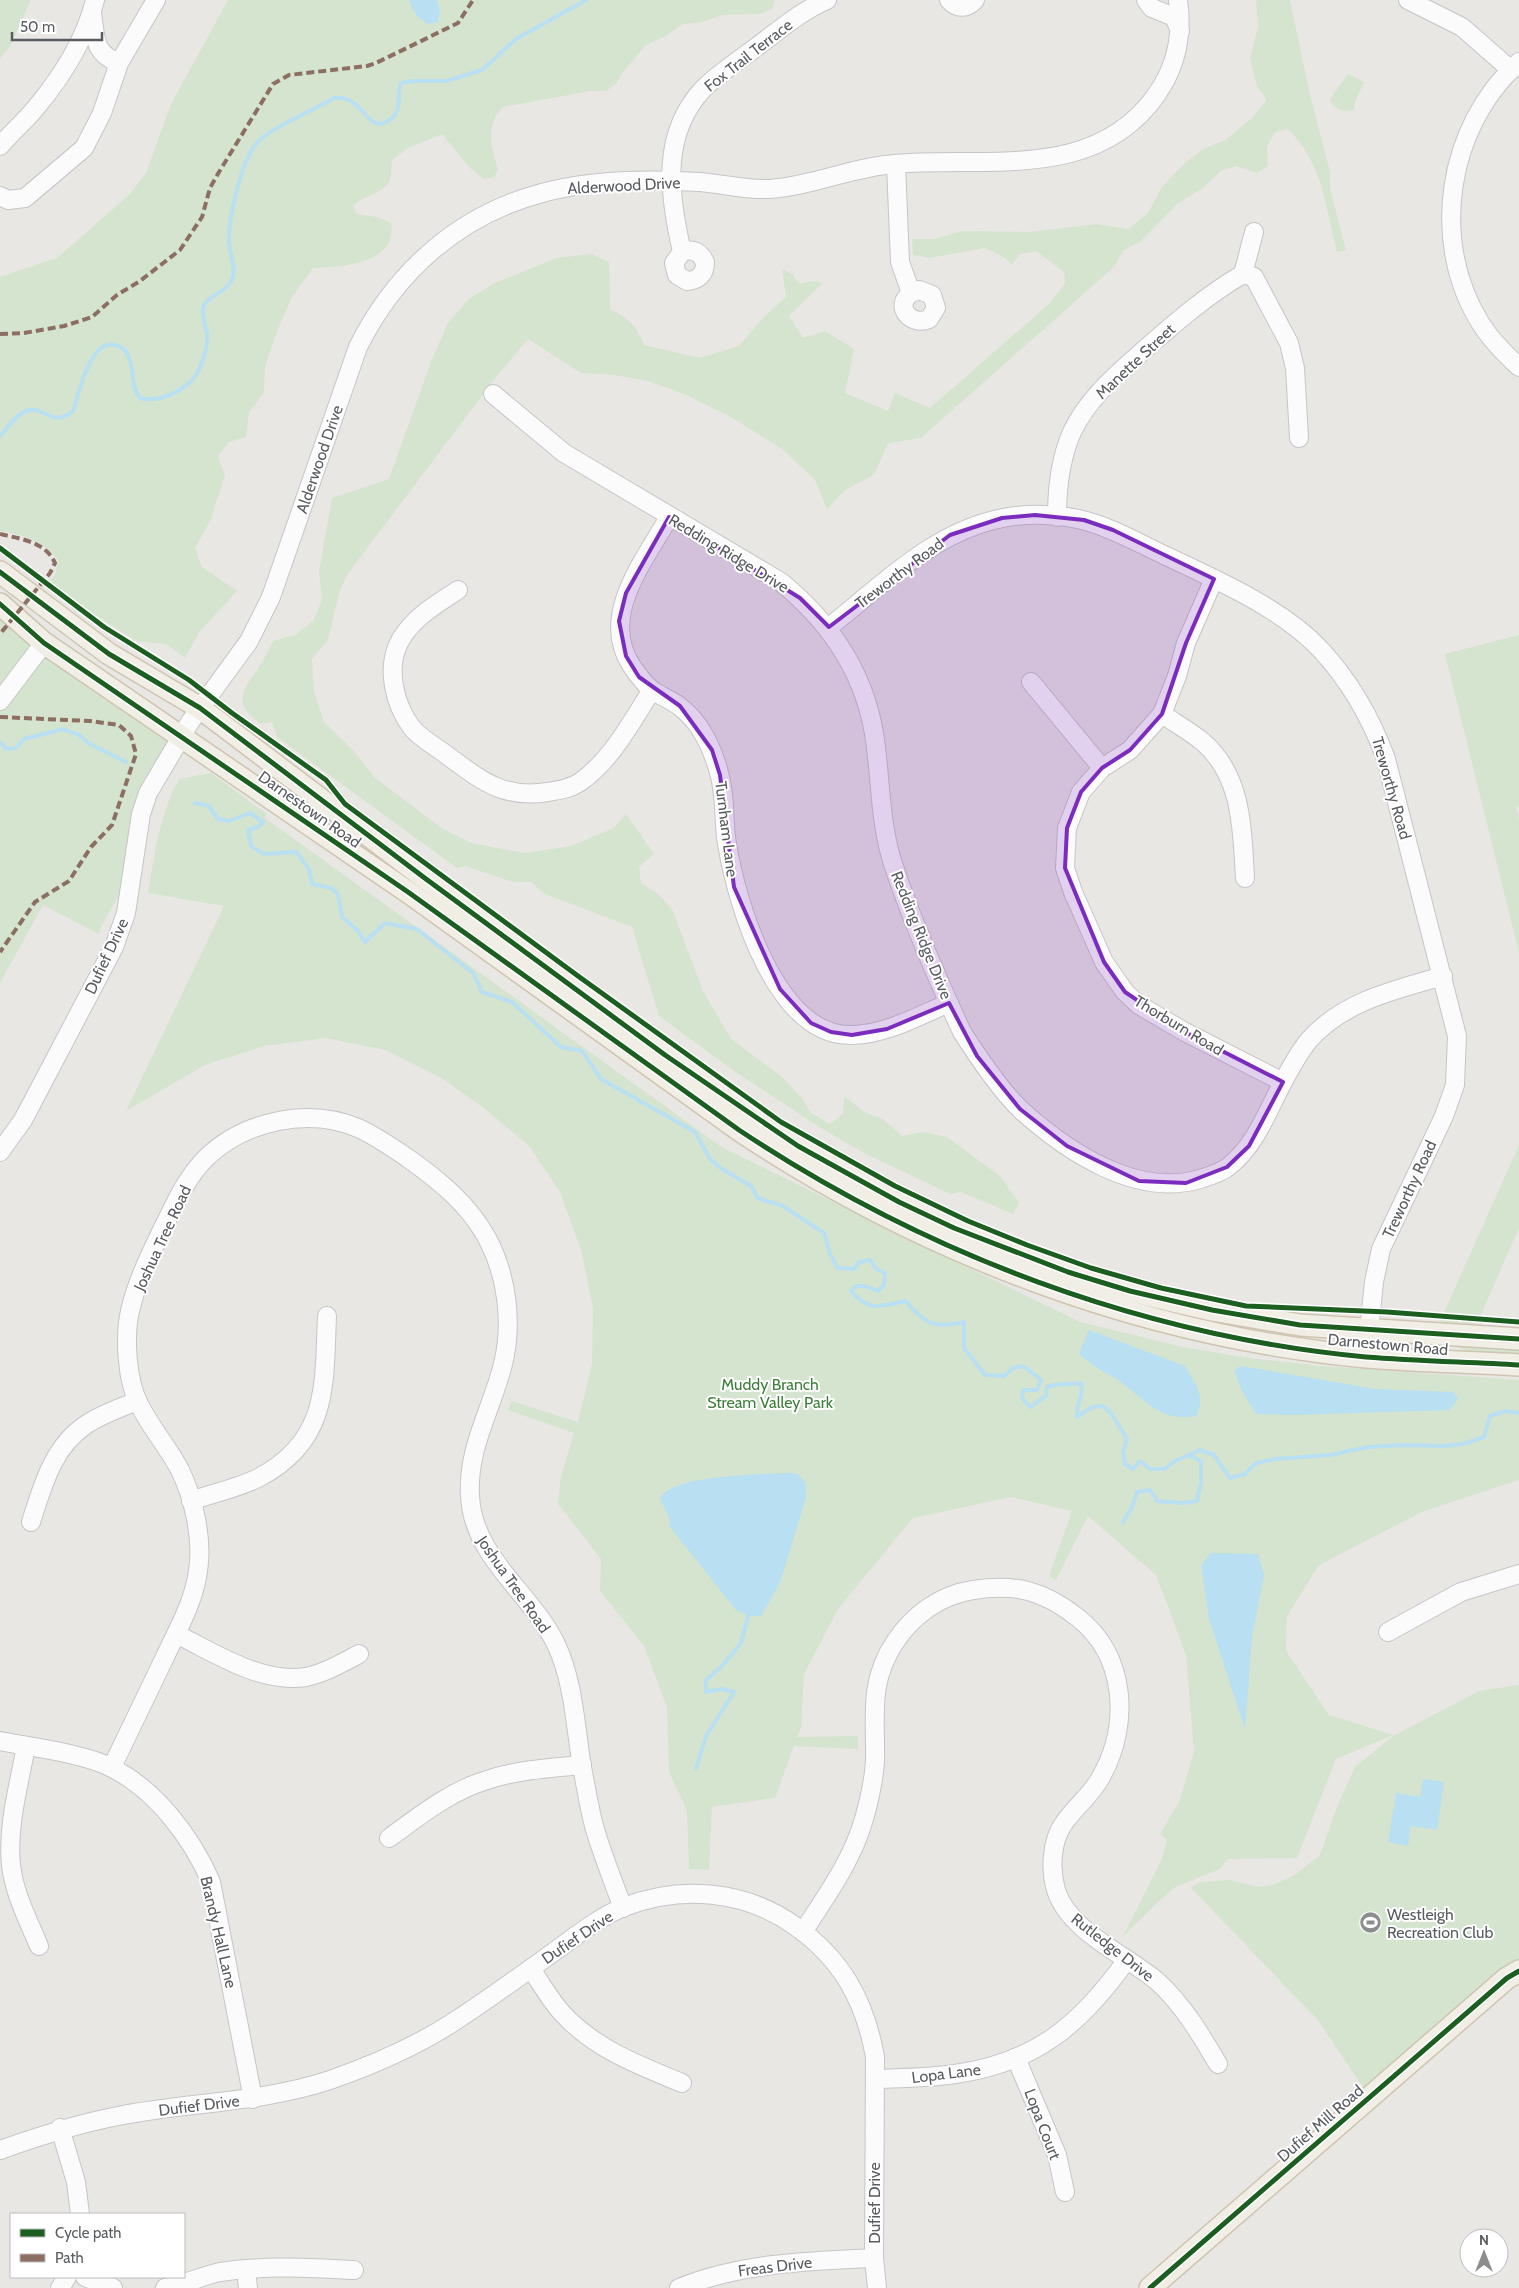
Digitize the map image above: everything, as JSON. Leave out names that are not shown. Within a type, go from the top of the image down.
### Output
[{"type":"main road","name":"Darnestown Road","points":[[0,572],[109,654],[191,722],[408,892],[739,1130],[782,1159],[860,1203],[932,1239],[995,1266],[1092,1300],[1208,1331],[1258,1341],[1366,1356],[1519,1365]]},
{"type":"main road","name":"Darnestown Road","points":[[0,604],[44,643],[191,722],[426,879],[665,1055],[798,1146],[873,1188],[954,1228],[1068,1272],[1130,1291],[1254,1318],[1300,1325],[1369,1331],[1519,1339]]},
{"type":"main road","name":"Dufief Mill Road","points":[[1150,2288],[1513,1974],[1519,1961]]},
{"type":"street","points":[[0,196],[8,200],[25,198],[84,148],[102,113],[120,64],[156,0]]},
{"type":"street","name":"Fox Trail Terrace","points":[[682,252],[675,222],[671,182],[675,136],[692,101],[721,74],[807,10],[827,0]]},
{"type":"street","points":[[949,0],[956,6],[962,7],[968,6],[975,0]]},
{"type":"street","points":[[1146,0],[1152,8],[1174,17],[1180,32]]},
{"type":"street","name":"Alderwood Drive","points":[[191,722],[249,641],[261,621],[358,347],[379,308],[397,284],[417,262],[454,233],[488,213],[514,202],[568,186],[671,182],[749,188],[786,187],[807,184],[875,166],[1049,158],[1086,149],[1122,129],[1149,105],[1167,78],[1179,45],[1178,0]]},
{"type":"street","points":[[1408,0],[1462,27],[1515,66],[1487,98],[1467,135],[1454,177],[1451,217],[1455,254],[1466,293],[1481,324],[1502,352],[1519,367]]},
{"type":"street","points":[[93,7],[101,52],[107,59],[120,64]]},
{"type":"street","points":[[0,146],[57,82],[75,50],[93,7]]},
{"type":"street","points":[[896,164],[900,262],[911,293]]},
{"type":"street","points":[[1254,232],[1243,274],[1254,277],[1289,343],[1295,368],[1299,438]]},
{"type":"street","name":"Manette Street","points":[[1057,517],[1057,495],[1063,458],[1073,432],[1088,406],[1110,381],[1169,328],[1212,292],[1243,274]]},
{"type":"street","name":"Redding Ridge Drive","points":[[493,394],[564,453],[781,582],[800,598],[828,627],[849,660],[867,705],[875,739],[882,816],[894,866],[962,1032],[977,1056],[1020,1109],[1067,1146],[1110,1169],[1139,1181],[1186,1183],[1215,1174],[1227,1167],[1249,1146],[1283,1082],[1308,1041],[1342,1012],[1370,997],[1443,976]]},
{"type":"street","name":"Treworthy Road","points":[[828,627],[916,557],[950,535],[1002,518],[1034,515],[1057,517],[1084,520],[1113,530],[1214,579],[1285,619],[1319,648],[1350,685],[1376,732],[1386,759],[1457,1036],[1455,1085],[1444,1116],[1381,1249],[1374,1282],[1369,1331]]},
{"type":"street","name":"Turnham Lane","points":[[669,517],[626,593],[619,621],[626,656],[639,677],[652,690],[680,706],[695,722],[712,750],[720,775],[726,841],[734,887],[759,948],[780,989],[800,1015],[810,1023],[831,1032],[852,1035],[887,1029],[949,1003]]},
{"type":"street","name":"Thorburn Road","points":[[1214,579],[1186,643],[1177,676],[1162,714],[1130,750],[1102,768],[1081,792],[1067,828],[1065,868],[1073,892],[1104,962],[1125,992],[1139,1005],[1184,1032],[1283,1082]]},
{"type":"street","points":[[458,590],[418,617],[401,639],[396,650],[394,688],[397,702],[413,729],[484,783],[498,789],[530,795],[565,789],[580,783],[608,757],[652,690]]},
{"type":"street","points":[[0,701],[44,643]]},
{"type":"street","points":[[1031,682],[1102,768]]},
{"type":"street","points":[[1162,714],[1204,743],[1218,759],[1228,777],[1242,816],[1245,878]]},
{"type":"street","name":"Dufief Drive","points":[[0,1152],[22,1120],[114,947],[126,913],[141,814],[146,800],[191,722]]},
{"type":"street","name":"Joshua Tree Road","points":[[112,1767],[176,1634],[191,1598],[199,1569],[199,1541],[191,1501],[180,1470],[137,1401],[127,1352],[127,1332],[129,1314],[137,1286],[184,1186],[205,1159],[228,1140],[257,1127],[294,1119],[321,1119],[356,1127],[392,1146],[436,1178],[466,1208],[486,1235],[502,1277],[507,1305],[507,1338],[503,1363],[474,1448],[470,1469],[470,1499],[474,1523],[480,1538],[500,1568],[536,1609],[554,1641],[567,1671],[594,1826],[623,1908]]},
{"type":"street","points":[[191,1501],[258,1478],[284,1462],[302,1444],[318,1414],[324,1386],[327,1316]]},
{"type":"street","points":[[31,1522],[47,1471],[73,1435],[88,1424],[137,1401]]},
{"type":"street","points":[[1388,1632],[1461,1592],[1519,1574]]},
{"type":"street","name":"Rutledge Drive","points":[[803,1932],[850,1858],[864,1819],[875,1764],[874,1696],[886,1657],[896,1639],[919,1614],[958,1592],[994,1586],[1028,1591],[1045,1596],[1060,1603],[1087,1625],[1099,1639],[1112,1664],[1120,1692],[1120,1722],[1114,1749],[1100,1780],[1062,1825],[1052,1856],[1057,1893],[1070,1916],[1126,1961],[1156,1981],[1175,2000],[1198,2030],[1218,2064]]},
{"type":"street","points":[[176,1634],[246,1667],[267,1675],[290,1678],[307,1676],[333,1668],[359,1654]]},
{"type":"street","name":"Brandy Hall Lane","points":[[0,1741],[75,1756],[112,1767],[164,1808],[202,1860],[211,1882],[253,2098]]},
{"type":"street","points":[[26,1746],[10,1844],[12,1867],[21,1905],[39,1946]]},
{"type":"street","points":[[389,1838],[440,1801],[483,1781],[531,1771],[582,1765]]},
{"type":"street","name":"Dufief Drive","points":[[0,2150],[60,2128],[120,2115],[253,2098],[328,2080],[396,2054],[452,2023],[595,1923],[623,1908],[650,1899],[676,1894],[708,1894],[756,1904],[783,1917],[803,1932],[837,1963],[857,1995],[871,2037],[875,2057],[874,2258],[878,2288]]},
{"type":"street","name":"Lopa Lane","points":[[875,2079],[954,2074],[988,2068],[1016,2058],[1050,2040],[1080,2018],[1104,1991],[1126,1961]]},
{"type":"street","points":[[531,1968],[562,2012],[590,2039],[627,2061],[682,2083]]},
{"type":"street","name":"Lopa Court","points":[[1016,2058],[1057,2155],[1065,2192]]},
{"type":"street","points":[[60,2128],[76,2182],[80,2213]]},
{"type":"street","name":"Freas Drive","points":[[679,2288],[730,2272],[763,2266],[874,2258]]},
{"type":"street","points":[[165,2288],[219,2273],[246,2270],[290,2267],[354,2270]]},
{"type":"street","points":[[246,2270],[248,2288]]},
{"type":"street","points":[[88,2278],[113,2288]]},
{"type":"highlighted area","points":[[1035,515],[1084,520],[1113,530],[1214,579],[1186,643],[1162,714],[1130,750],[1102,768],[1081,792],[1067,828],[1065,868],[1104,962],[1125,992],[1185,1032],[1283,1082],[1249,1146],[1227,1167],[1186,1183],[1139,1181],[1067,1146],[1020,1109],[977,1056],[949,1003],[887,1029],[852,1035],[831,1032],[811,1023],[780,989],[734,887],[720,775],[712,750],[680,706],[639,677],[626,656],[619,621],[626,593],[669,517],[800,598],[829,627],[950,535],[1002,518]]},
{"type":"green space","points":[[0,0],[31,0],[9,48],[0,58]]},
{"type":"green space","points":[[228,0],[409,0],[428,24],[438,22],[440,10],[437,0],[775,0],[772,9],[760,14],[723,15],[702,22],[683,24],[664,37],[646,45],[623,72],[616,84],[606,91],[591,91],[503,107],[497,114],[491,129],[492,145],[498,170],[494,177],[484,179],[471,169],[442,134],[408,148],[392,160],[391,178],[387,185],[353,206],[357,214],[377,217],[391,223],[391,237],[386,247],[377,255],[352,264],[313,268],[291,299],[277,331],[265,367],[264,393],[249,412],[246,437],[229,442],[218,457],[225,475],[211,519],[195,548],[202,567],[237,591],[200,631],[185,658],[166,644],[136,641],[95,615],[50,581],[55,575],[58,560],[52,553],[32,540],[17,534],[0,531],[0,277],[57,258],[130,194],[146,173],[171,104]]},
{"type":"green space","points":[[1256,0],[1290,0],[1310,95],[1330,172],[1330,189],[1346,250],[1337,252],[1321,186],[1308,155],[1299,141],[1287,129],[1275,132],[1267,147],[1268,166],[1257,173],[1236,166],[1221,171],[1201,189],[1177,204],[1140,242],[1124,250],[1114,267],[921,438],[888,443],[874,475],[845,490],[827,509],[815,480],[782,449],[729,416],[684,394],[648,381],[614,375],[581,373],[528,339],[497,376],[349,572],[340,590],[328,640],[312,659],[314,692],[324,722],[355,752],[374,777],[443,829],[471,843],[525,853],[571,846],[614,828],[626,814],[654,854],[639,867],[641,883],[657,893],[672,909],[703,991],[731,1039],[781,1076],[801,1097],[811,1113],[830,1124],[843,1114],[844,1096],[864,1112],[883,1119],[902,1136],[923,1132],[947,1137],[1000,1176],[1019,1202],[1013,1214],[961,1192],[950,1194],[864,1153],[821,1128],[737,1073],[659,1016],[632,927],[545,894],[531,882],[513,882],[465,866],[457,868],[277,737],[272,722],[261,724],[251,716],[245,708],[243,694],[273,641],[295,635],[313,621],[322,600],[319,572],[332,498],[389,479],[432,359],[448,323],[469,299],[493,284],[556,258],[592,254],[609,262],[610,309],[631,323],[644,345],[700,358],[739,346],[763,318],[786,297],[782,269],[792,274],[799,284],[812,281],[823,283],[789,316],[803,338],[825,331],[854,349],[845,393],[888,411],[895,393],[930,408],[1050,303],[1065,283],[1064,272],[1036,251],[1020,254],[1012,265],[1005,258],[985,248],[929,258],[913,255],[912,239],[934,239],[963,231],[1030,232],[1097,224],[1128,229],[1148,213],[1162,187],[1185,163],[1202,150],[1225,140],[1251,119],[1267,100],[1257,86],[1250,58],[1258,26]]},
{"type":"green space","points":[[1348,74],[1364,82],[1355,102],[1354,110],[1342,111],[1332,105],[1330,99]]},
{"type":"green space","points":[[0,604],[182,736],[158,776],[134,870],[102,924],[99,934],[43,905],[0,983]]},
{"type":"green space","points":[[1519,635],[1519,806],[1516,806],[1519,819],[1519,953],[1445,654]]},
{"type":"green space","name":"Muddy Branch Stream Valley Park","points":[[211,773],[267,814],[265,818],[723,1148],[1080,1322],[1183,1347],[1249,1358],[1323,1366],[1519,1380],[1519,1480],[1422,1512],[1319,1565],[1287,1616],[1286,1651],[1329,1715],[1393,1735],[1336,1759],[1297,1858],[1228,1859],[1220,1869],[1173,1888],[1123,1936],[1161,1861],[1167,1840],[1160,1834],[1179,1802],[1194,1752],[1186,1655],[1156,1575],[1088,1516],[1056,1580],[1049,1576],[1072,1511],[1011,1497],[913,1518],[838,1609],[804,1674],[801,1728],[797,1737],[858,1736],[858,1749],[794,1746],[775,1798],[712,1807],[709,1870],[689,1869],[687,1811],[669,1772],[667,1707],[644,1646],[600,1591],[601,1559],[558,1504],[561,1476],[574,1433],[508,1410],[512,1401],[578,1422],[592,1364],[593,1308],[581,1250],[560,1192],[529,1146],[485,1109],[443,1079],[385,1050],[325,1038],[264,1046],[205,1065],[126,1111],[224,906],[148,893],[162,821],[179,779]]},
{"type":"green space","points":[[1519,1145],[1519,1228],[1475,1328],[1438,1326]]},
{"type":"green space","points":[[1458,1346],[1519,1348],[1519,1359],[1494,1357],[1458,1348]]},
{"type":"green space","name":"Westleigh Recreation Club","points":[[1519,1685],[1519,1961],[1369,2096],[1317,2019],[1191,1888],[1200,1882],[1230,1880],[1258,1887],[1273,1885],[1296,1874],[1320,1855],[1338,1804],[1355,1767],[1393,1736],[1479,1691]]},
{"type":"water","points":[[409,0],[437,0],[440,10],[438,22],[428,24],[424,22],[418,17]]},
{"type":"water","points":[[1089,1330],[1185,1366],[1196,1385],[1200,1397],[1196,1416],[1172,1416],[1163,1413],[1079,1354]]},
{"type":"water","points":[[1241,1366],[1375,1389],[1453,1392],[1458,1399],[1449,1410],[1295,1415],[1256,1414],[1242,1391],[1234,1370]]},
{"type":"water","points":[[792,1473],[799,1475],[806,1483],[806,1497],[780,1583],[761,1616],[748,1616],[736,1610],[670,1527],[669,1517],[660,1499],[667,1491],[699,1480],[742,1475]]},
{"type":"water","points":[[1211,1553],[1258,1554],[1264,1575],[1252,1637],[1245,1729],[1209,1619],[1201,1565]]},
{"type":"water","points":[[1423,1779],[1444,1782],[1437,1830],[1411,1826],[1408,1846],[1388,1842],[1396,1793],[1420,1797]]},
{"type":"waterway","points":[[0,436],[15,419],[26,411],[38,411],[59,418],[73,411],[82,381],[92,358],[106,345],[117,345],[126,352],[130,359],[135,387],[140,398],[161,398],[183,388],[194,378],[202,361],[207,342],[203,308],[209,300],[227,286],[233,276],[234,268],[229,242],[233,206],[245,164],[250,152],[261,138],[334,98],[344,98],[353,102],[371,120],[377,123],[384,123],[396,114],[401,83],[446,81],[482,70],[516,39],[586,0]]},
{"type":"waterway","points":[[0,742],[6,749],[16,748],[24,739],[63,729],[79,735],[88,743],[126,762]]},
{"type":"waterway","points":[[195,803],[209,806],[218,819],[229,821],[250,813],[263,822],[258,827],[248,830],[251,846],[264,854],[296,852],[309,869],[312,884],[331,888],[338,894],[342,917],[357,930],[365,942],[385,923],[417,929],[473,973],[482,992],[512,1002],[561,1047],[582,1051],[601,1079],[695,1132],[710,1159],[722,1169],[751,1186],[758,1198],[783,1206],[824,1233],[830,1254],[838,1268],[854,1269],[859,1262],[870,1260],[876,1269],[885,1273],[884,1285],[878,1291],[865,1286],[856,1286],[851,1291],[864,1303],[882,1306],[905,1301],[919,1315],[931,1323],[944,1325],[964,1322],[964,1348],[985,1375],[1004,1376],[1013,1368],[1023,1366],[1041,1380],[1037,1390],[1023,1390],[1022,1398],[1030,1407],[1046,1396],[1047,1387],[1081,1383],[1082,1391],[1077,1417],[1092,1407],[1103,1406],[1111,1413],[1127,1439],[1123,1452],[1125,1464],[1133,1469],[1140,1461],[1150,1469],[1165,1469],[1175,1461],[1200,1450],[1214,1455],[1230,1478],[1245,1474],[1256,1463],[1275,1459],[1330,1455],[1368,1447],[1463,1444],[1484,1437],[1490,1416],[1505,1411],[1519,1413]]},
{"type":"waterway","points":[[1123,1522],[1131,1509],[1137,1492],[1150,1490],[1157,1501],[1183,1503],[1197,1501],[1201,1482],[1201,1461],[1190,1456]]},
{"type":"waterway","points":[[696,1768],[706,1736],[734,1692],[721,1689],[706,1692],[706,1680],[722,1666],[741,1643],[748,1616]]},
{"type":"marked path","points":[[0,334],[24,333],[64,326],[92,317],[117,295],[140,281],[180,250],[202,217],[210,188],[273,84],[289,75],[367,66],[376,63],[458,23],[473,0]]},
{"type":"marked path","points":[[0,534],[38,545],[51,556],[55,563],[50,573],[0,634]]},
{"type":"marked path","points":[[0,717],[90,721],[119,725],[131,736],[136,754],[112,825],[91,847],[69,881],[35,902],[0,952]]},
{"type":"cycle path","points":[[0,548],[104,627],[189,680],[326,780],[345,804],[578,976],[781,1122],[895,1186],[968,1221],[1027,1245],[1091,1268],[1161,1288],[1246,1306],[1387,1312],[1519,1322]]},
{"type":"cycle path","points":[[0,572],[109,654],[200,708],[426,879],[665,1055],[798,1146],[899,1202],[954,1228],[1068,1272],[1130,1291],[1212,1310],[1300,1325],[1519,1339]]},
{"type":"cycle path","points":[[0,604],[44,643],[408,892],[739,1130],[810,1174],[884,1215],[960,1251],[1038,1282],[1118,1309],[1200,1330],[1282,1346],[1366,1357],[1519,1365]]},
{"type":"cycle path","points":[[1150,2288],[1507,1978],[1519,1971]]},
{"type":"place","name":"Westleigh Recreation Club","points":[[1371,1923]]}]
